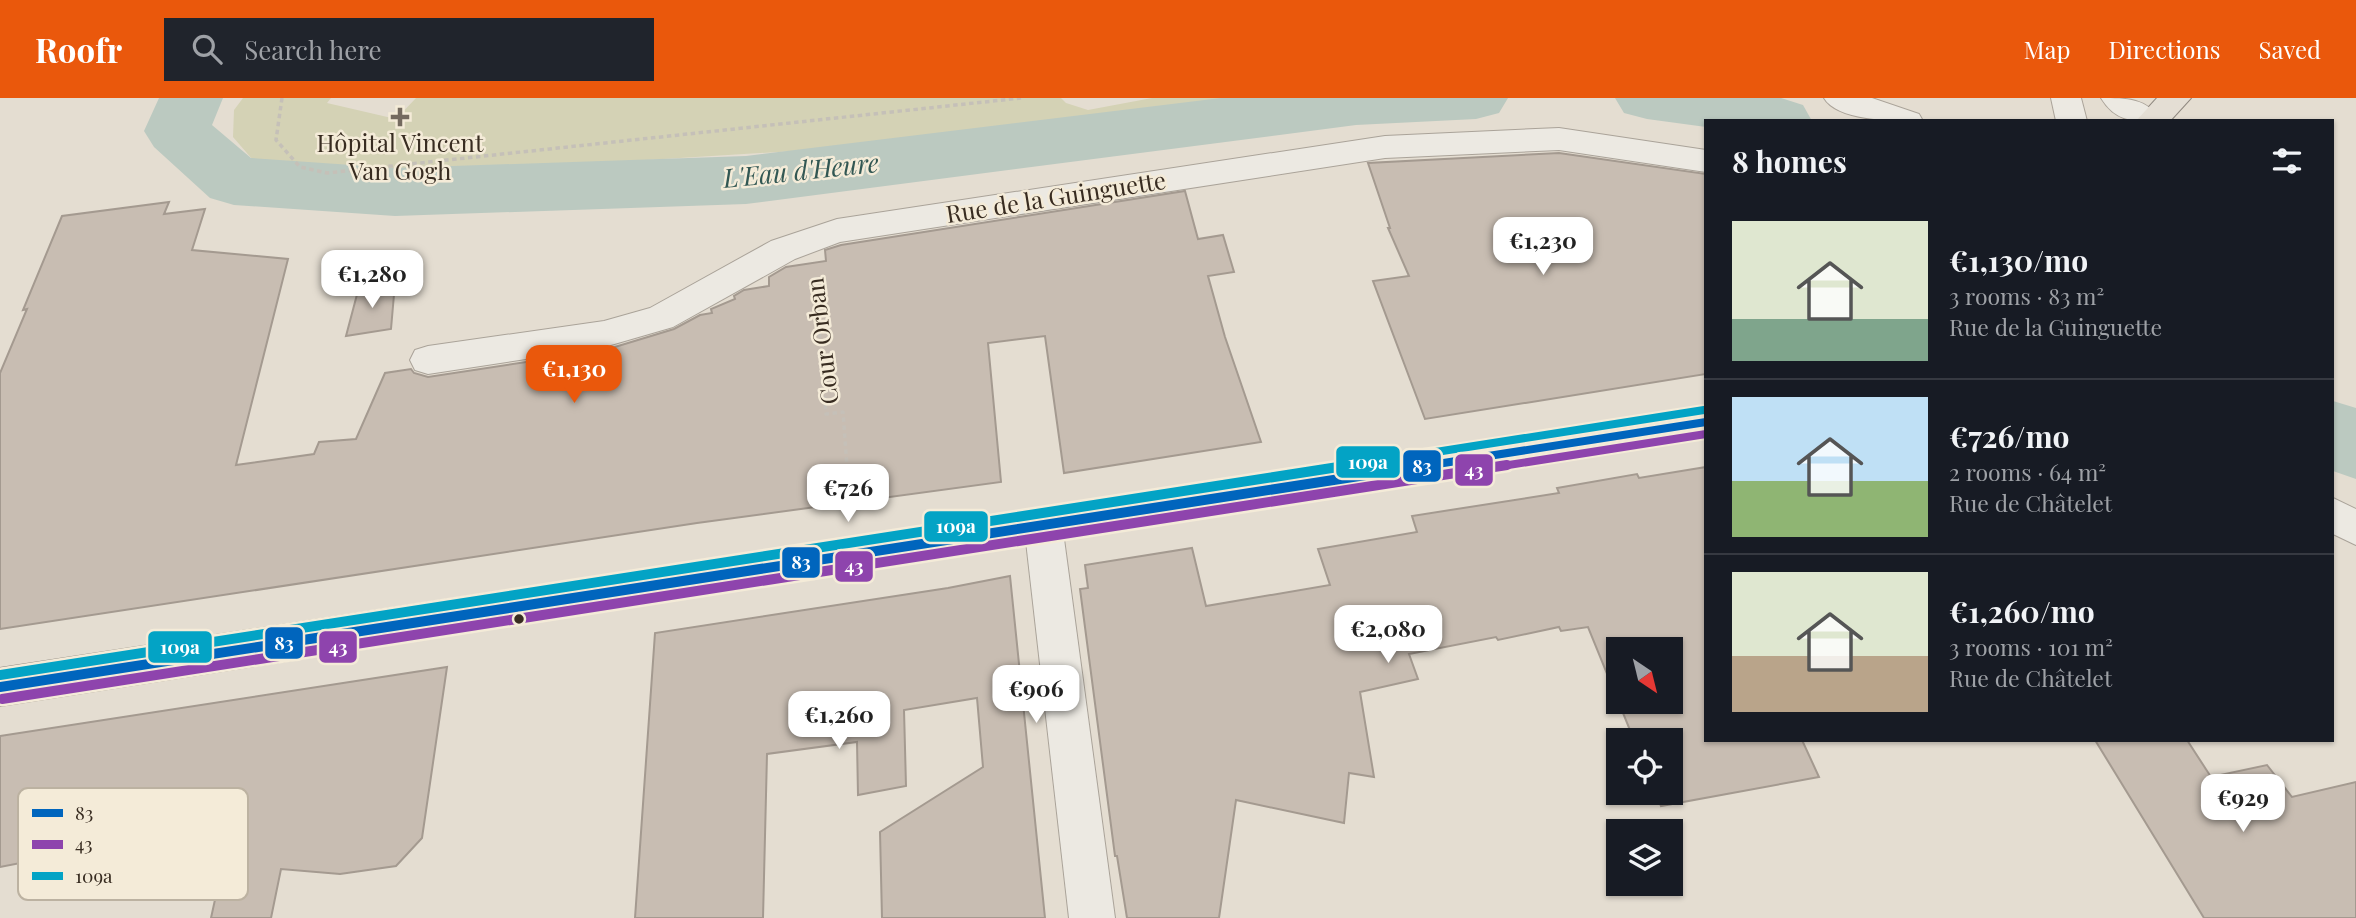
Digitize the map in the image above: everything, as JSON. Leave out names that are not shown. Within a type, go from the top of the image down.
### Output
[{"type":"main road","points":[[2151,119],[2176,98]]},
{"type":"main road","points":[[0,687],[1704,422]]},
{"type":"street","points":[[1839,98],[1902,119]]},
{"type":"street","points":[[2066,98],[2071,119]]},
{"type":"street","points":[[2116,98],[2146,119]]},
{"type":"street","name":"Rue de la Guinguette","points":[[428,360],[604,334],[661,318],[783,250],[837,231],[1385,148],[1559,139],[1704,160]]},
{"type":"street","points":[[2334,515],[2356,529]]},
{"type":"street","points":[[1043,524],[1092,918]]},
{"type":"path","points":[[282,98],[276,140],[300,167],[327,173],[1021,98]]},
{"type":"path","name":"Cour Orban","points":[[812,240],[827,414],[843,412],[854,554]]},
{"type":"shaded area","points":[[243,98],[331,98],[327,103],[396,119],[416,98],[1061,98],[1066,103],[1088,110],[1152,98],[1262,98],[1021,132],[875,146],[615,162],[460,176],[327,180],[259,167],[233,137],[234,110]]},
{"type":"building","points":[[1559,153],[1704,174],[1704,374],[1425,419],[1373,281],[1409,276],[1388,228],[1368,163]]},
{"type":"building","points":[[1185,191],[1198,239],[1223,235],[1234,272],[1208,276],[1225,337],[1261,442],[1064,473],[1045,336],[988,343],[1001,482],[697,523],[0,629],[0,373],[62,216],[169,202],[164,214],[205,209],[192,250],[288,259],[236,465],[314,454],[319,442],[356,439],[385,373],[411,369],[414,373],[428,377],[605,350],[674,329],[700,315],[712,313],[711,309],[735,299],[734,296],[744,290],[769,286],[769,277],[786,267],[826,261],[825,250],[841,245]]},
{"type":"building","points":[[395,283],[391,329],[346,336],[359,287]]},
{"type":"building","points":[[1704,467],[1704,742],[1803,742],[1819,777],[1683,802],[1683,728],[1629,728],[1623,714],[1684,714],[1684,637],[1606,637],[1606,671],[1588,627],[1561,631],[1559,627],[1409,654],[1418,679],[1360,692],[1374,777],[1349,773],[1344,823],[1236,800],[1219,918],[1127,918],[1115,856],[1080,589],[1088,588],[1085,565],[1192,548],[1206,606],[1330,585],[1318,549],[1417,532],[1412,516],[1559,493],[1557,488],[1637,474],[1639,478]]},
{"type":"building","points":[[1010,576],[1045,918],[882,918],[880,832],[983,767],[977,698],[904,710],[906,786],[858,795],[857,742],[767,754],[763,918],[635,918],[655,633]]},
{"type":"building","points":[[447,667],[422,838],[396,866],[340,874],[281,869],[271,918],[211,918],[215,900],[248,900],[248,788],[18,788],[18,863],[0,867],[0,736]]},
{"type":"building","points":[[2096,742],[2188,742],[2211,777],[2267,765],[2292,797],[2356,782],[2356,918],[2204,918]]},
{"type":"waterway","name":"L'Eau d'Heure","points":[[191,98],[177,131],[234,181],[395,192],[746,180],[1356,103],[1476,98]]},
{"type":"waterway","name":"L'Eau d'Heure","points":[[1647,98],[1751,111],[1774,119]]},
{"type":"waterway","name":"L'Eau d'Heure","points":[[2334,433],[2356,447]]},
{"type":"transit line","name":"109a","points":[[0,675],[1704,410]]},
{"type":"transit line","name":"83","points":[[0,687],[1704,422]]},
{"type":"transit line","name":"43","points":[[2,699],[1704,434]]},
{"type":"place","name":"Hôpital Vincent Van Gogh","points":[[400,117]]}]
